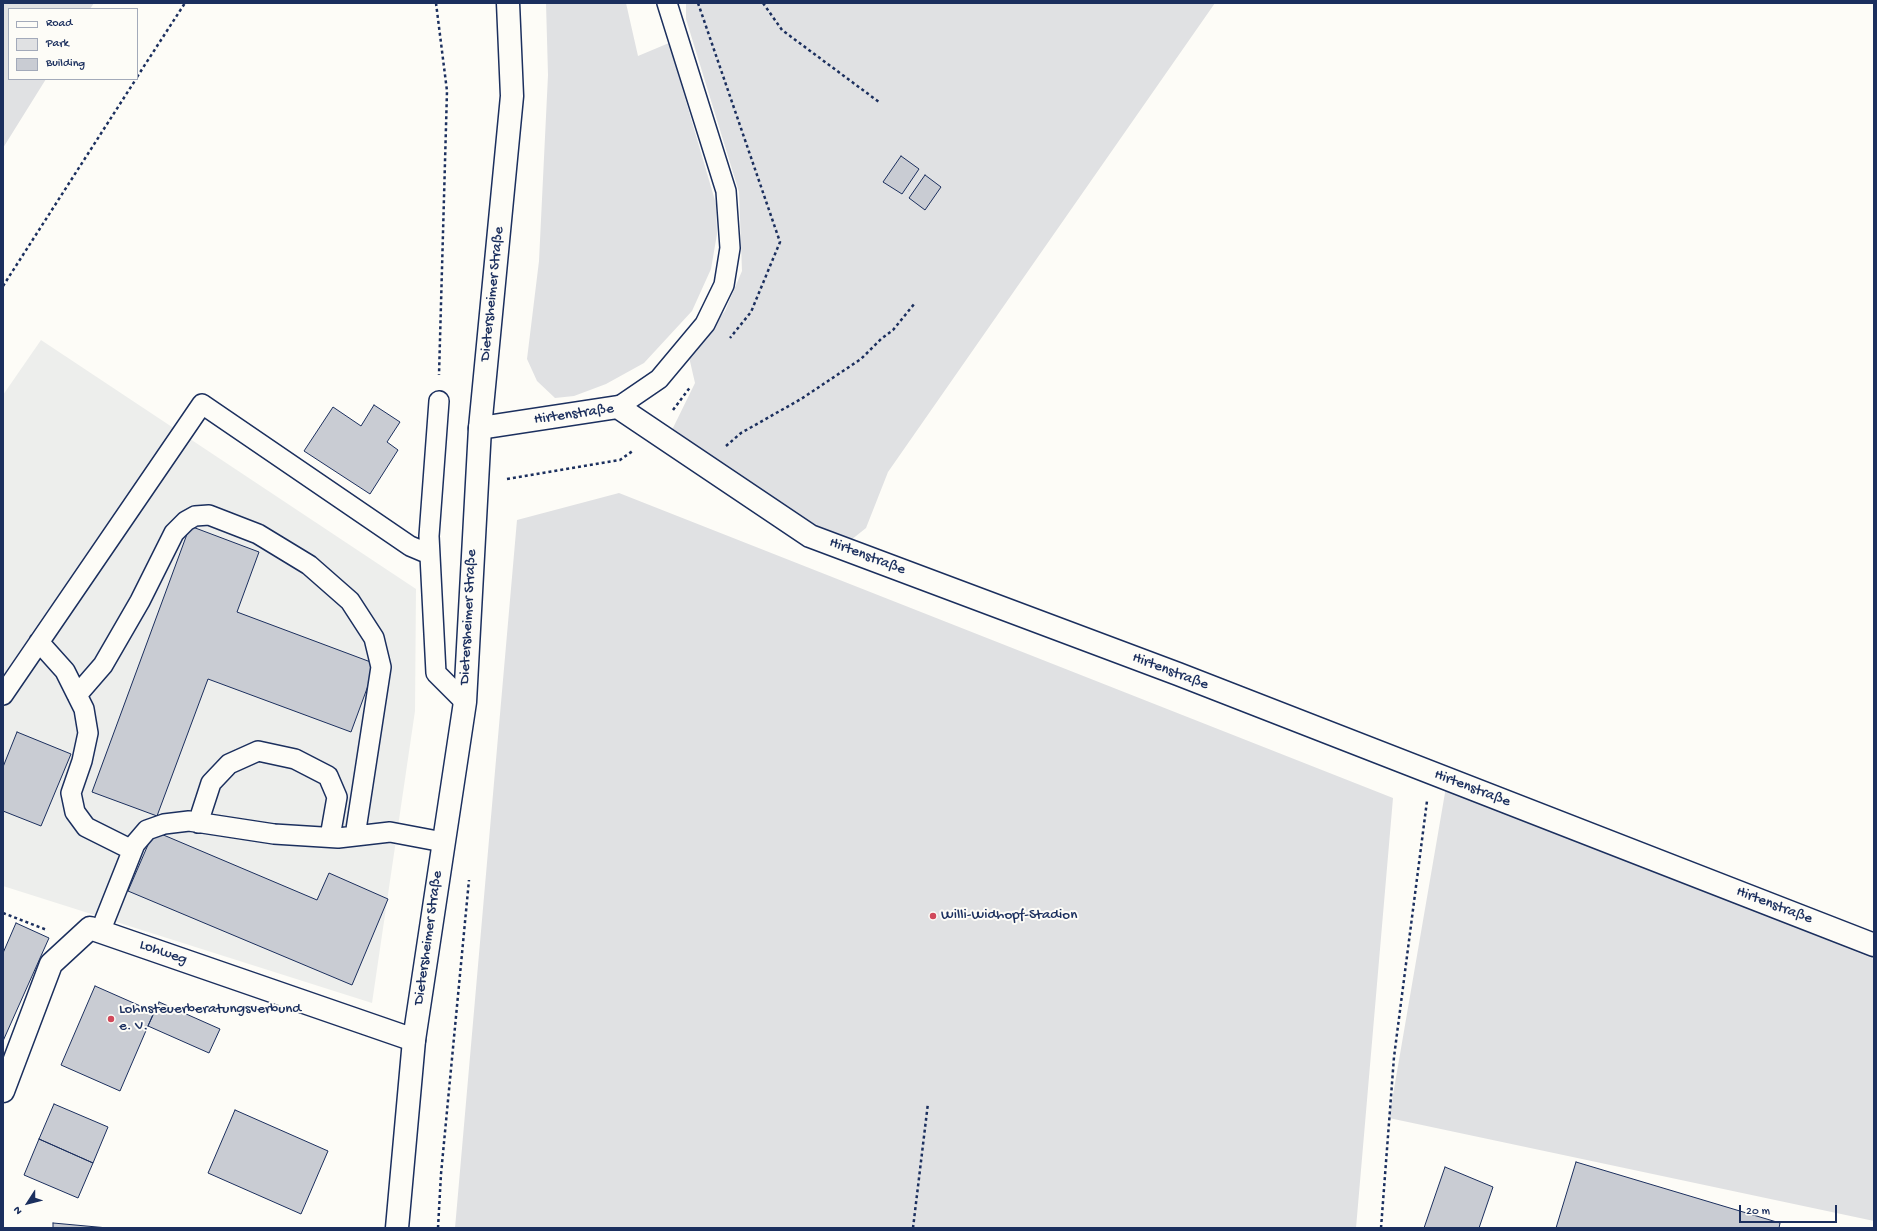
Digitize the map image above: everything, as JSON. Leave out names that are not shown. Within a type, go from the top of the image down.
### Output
[{"type":"street","name":"Dietersheimer Straße","points":[[397,1228],[414,1040],[465,702],[480,428],[512,96],[508,3]]},
{"type":"street","name":"Hirtenstraße","points":[[480,428],[618,407],[810,536],[1178,674],[1874,945]]},
{"type":"street","name":"Lohweg","points":[[3,1091],[51,964],[90,928],[414,1040]]},
{"type":"lane","points":[[618,407],[658,379],[705,324],[724,285],[730,248],[726,191],[667,3]]},
{"type":"lane","points":[[439,401],[428,536],[436,673],[465,702]]},
{"type":"lane","points":[[3,695],[202,404],[410,546],[429,554]]},
{"type":"lane","points":[[77,695],[104,665],[140,601],[174,533],[186,521],[196,516],[209,516],[258,534],[309,565],[350,601],[374,638],[382,666],[355,836]]},
{"type":"lane","points":[[39,642],[65,671],[84,709],[88,733],[82,761],[71,793],[75,812],[86,827],[132,850]]},
{"type":"lane","points":[[198,823],[211,783],[230,764],[258,751],[294,759],[328,776],[337,796],[330,837]]},
{"type":"lane","points":[[100,932],[135,844],[147,830],[164,824],[189,821],[274,834],[330,837],[390,832],[443,842]]},
{"type":"path","points":[[138,75],[185,3]]},
{"type":"path","points":[[436,3],[447,91],[439,401]]},
{"type":"path","points":[[763,3],[782,30],[879,102]]},
{"type":"path","points":[[3,286],[135,80]]},
{"type":"path","points":[[707,467],[714,456],[741,434],[801,399],[861,359],[893,330],[916,303]]},
{"type":"path","points":[[1380,1228],[1394,1056],[1430,773]]},
{"type":"path","points":[[3,913],[75,941]]},
{"type":"path","points":[[913,1228],[928,1103]]},
{"type":"shaded area","points":[[41,340],[416,589],[415,711],[372,1003],[3,886],[3,395]]},
{"type":"green space","points":[[3,3],[94,3],[91,8],[8,8],[8,80],[45,80],[3,148]]},
{"type":"green space","points":[[546,3],[626,3],[638,56],[669,43],[716,204],[717,234],[711,269],[692,311],[644,363],[606,384],[574,396],[555,398],[537,381],[527,359],[539,261],[548,75]]},
{"type":"green space","points":[[686,3],[1215,3],[888,472],[866,528],[851,540],[801,523],[672,430],[695,383],[689,357],[725,311],[742,271],[739,192],[686,19]]},
{"type":"green space","name":"Willi-Widhopf-Stadion","points":[[619,493],[1393,798],[1356,1228],[455,1228],[517,520]]},
{"type":"green space","points":[[1446,787],[1874,959],[1874,1221],[1389,1118]]},
{"type":"building","points":[[901,156],[919,169],[902,194],[883,182]]},
{"type":"building","points":[[925,175],[941,187],[925,210],[909,198]]},
{"type":"building","points":[[374,405],[400,422],[387,442],[398,450],[370,494],[304,451],[333,407],[361,426]]},
{"type":"building","points":[[190,526],[259,552],[237,612],[376,664],[351,732],[208,679],[157,816],[92,792]]},
{"type":"building","points":[[17,732],[71,754],[41,826],[3,811],[3,767]]},
{"type":"building","points":[[154,831],[317,900],[329,873],[388,899],[352,985],[128,891]]},
{"type":"building","points":[[16,923],[49,938],[3,1041],[3,953]]},
{"type":"building","points":[[95,986],[154,1012],[120,1091],[61,1065]]},
{"type":"building","points":[[159,1002],[220,1029],[209,1053],[148,1026]]},
{"type":"building","points":[[54,1104],[108,1127],[93,1163],[39,1139]]},
{"type":"building","points":[[235,1110],[328,1151],[301,1214],[208,1173]]},
{"type":"building","points":[[39,1139],[93,1163],[78,1198],[24,1175]]},
{"type":"building","points":[[1576,1162],[1780,1223],[1779,1228],[1556,1228]]},
{"type":"building","points":[[1445,1167],[1493,1187],[1479,1228],[1424,1228]]},
{"type":"building","points":[[53,1223],[108,1228],[53,1228]]},
{"type":"place","name":"Willi-Widhopf-Stadion","points":[[933,916]]},
{"type":"place","name":"Lohnsteuerberatungsverbund e. V.","points":[[111,1019]]}]
